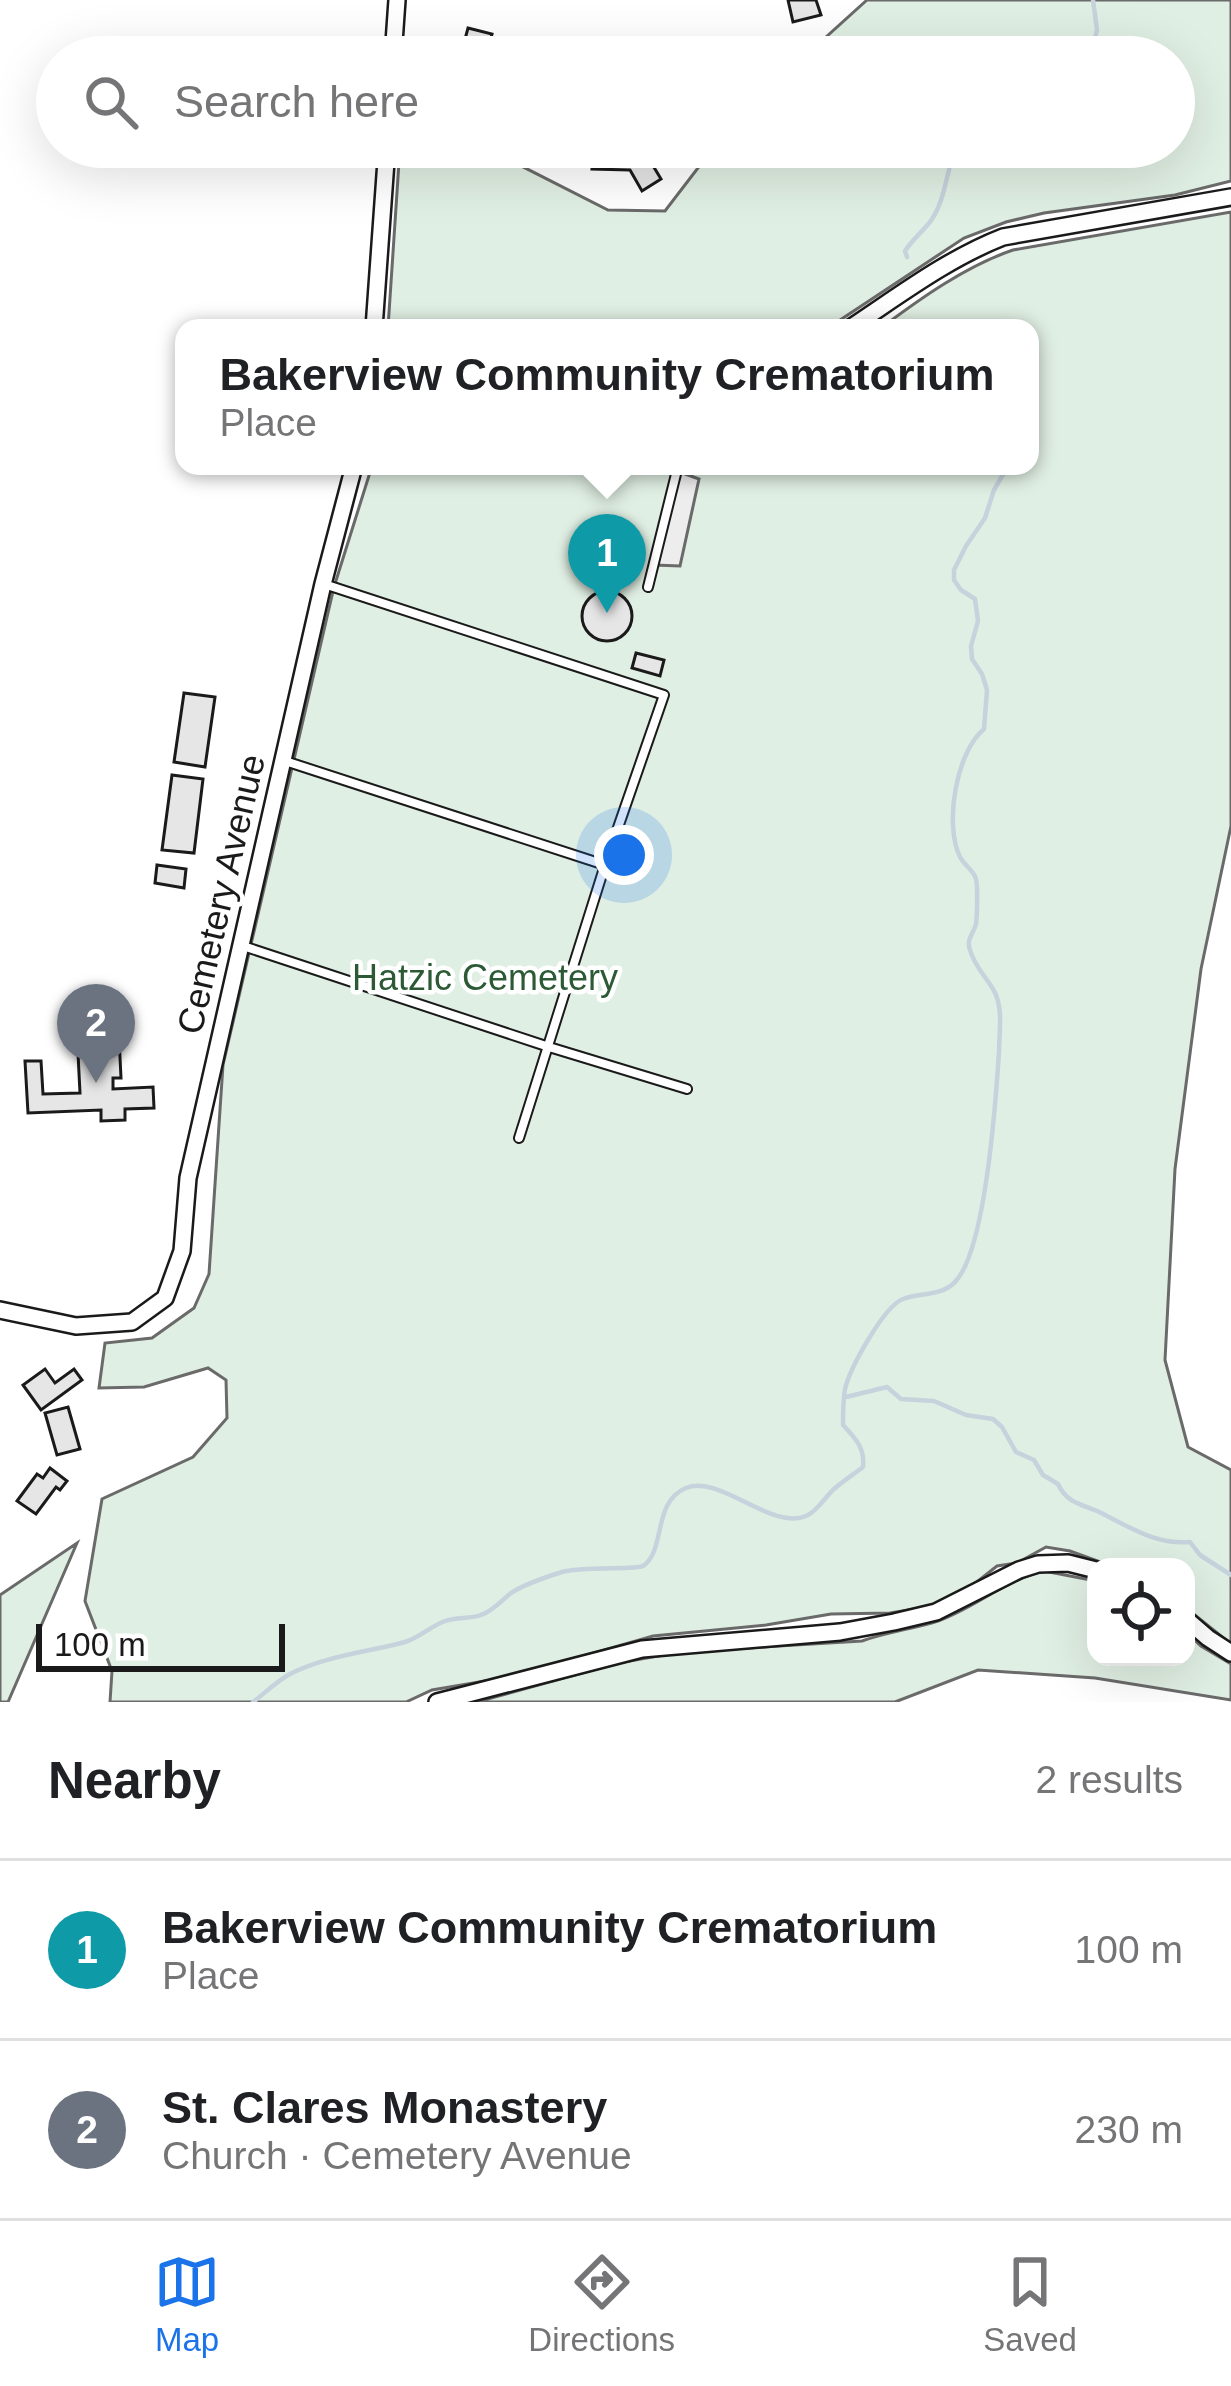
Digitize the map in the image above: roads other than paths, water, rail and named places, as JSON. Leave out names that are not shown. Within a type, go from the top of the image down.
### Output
[{"type":"street","points":[[394,36],[397,0]]},
{"type":"street","points":[[375,319],[385,168]]},
{"type":"street","points":[[863,319],[942,266],[1003,238],[1231,197]]},
{"type":"street","name":"Cemetery Avenue","points":[[0,1310],[76,1326],[132,1322],[165,1298],[182,1251],[188,1178],[322,584],[352,475]]},
{"type":"street","points":[[437,1702],[642,1648],[840,1632],[894,1622],[936,1612],[1039,1564],[1068,1562],[1087,1567]]},
{"type":"street","points":[[1195,1626],[1231,1653]]},
{"type":"lane","points":[[648,587],[676,475]]},
{"type":"lane","points":[[322,584],[664,695],[604,865],[518,1138]]},
{"type":"lane","points":[[283,760],[604,865]]},
{"type":"lane","points":[[241,946],[687,1089]]},
{"type":"waterway","points":[[1093,0],[1096,36]]},
{"type":"waterway","points":[[907,257],[905,251],[939,204],[950,168]]},
{"type":"waterway","points":[[253,1702],[303,1668],[405,1642],[445,1621],[481,1615],[543,1578],[571,1570],[643,1566],[655,1549],[668,1504],[686,1488],[715,1489],[763,1511],[794,1518],[812,1513],[863,1467],[861,1449],[843,1425],[848,1379],[895,1304],[954,1283],[974,1241],[987,1174],[1000,1012],[969,946],[976,924],[977,883],[960,857],[953,827],[960,771],[984,729],[987,690],[972,659],[978,621],[975,599],[961,590],[954,570],[985,518],[1003,475]]},
{"type":"waterway","points":[[846,1397],[887,1387],[901,1399],[934,1401],[966,1415],[993,1419],[1016,1452],[1034,1460],[1069,1499],[1153,1537],[1190,1542],[1200,1555],[1231,1575]]},
{"type":"place","name":"Bakerview Community Crematorium","points":[[607,613]]},
{"type":"place","name":"St. Clares Monastery","points":[[96,1083]]},
{"type":"park label","name":"Hatzic Cemetery","points":[[485,977]]}]
